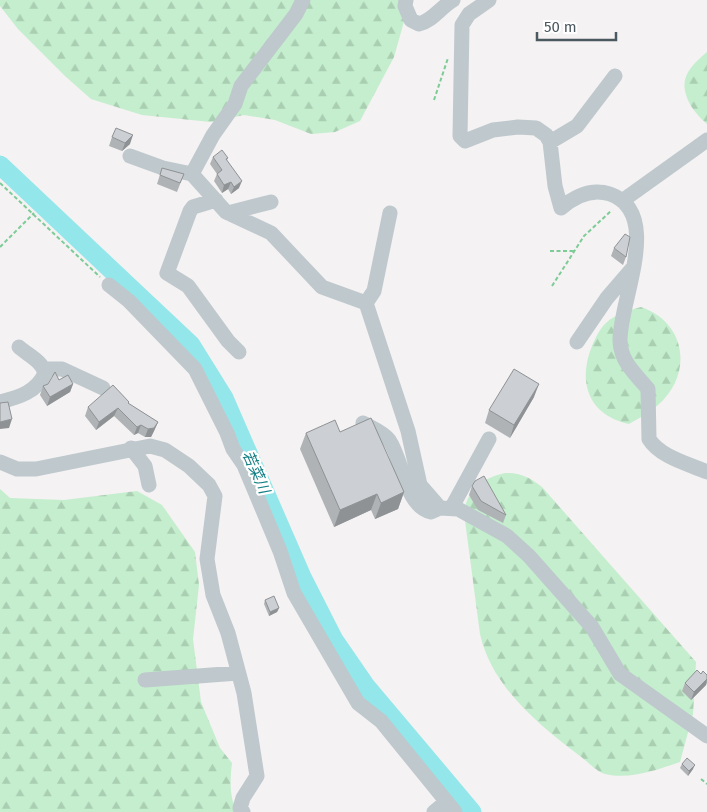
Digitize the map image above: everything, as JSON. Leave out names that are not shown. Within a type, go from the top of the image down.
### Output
[{"type":"street","points":[[192,174],[213,135],[235,104],[241,86],[296,14],[302,0]]},
{"type":"street","points":[[406,0],[405,6],[411,20],[419,24],[427,22],[443,6],[453,0]]},
{"type":"street","points":[[489,0],[469,14],[462,25],[460,136],[465,141],[493,130],[518,127],[536,128],[546,135],[550,142],[555,186],[561,208],[571,199],[584,193],[609,193],[622,201],[635,217],[636,250],[620,341],[627,366],[648,390],[649,439],[663,452],[707,472]]},
{"type":"street","points":[[550,142],[576,126],[615,76]]},
{"type":"street","points":[[622,201],[707,140]]},
{"type":"street","points":[[130,156],[163,168],[192,174],[228,213],[270,233],[322,287],[366,303]]},
{"type":"street","points":[[216,200],[193,207],[190,211],[168,273],[188,286],[228,341],[240,352]]},
{"type":"street","points":[[228,213],[271,202]]},
{"type":"street","points":[[366,303],[374,291],[390,213]]},
{"type":"street","points":[[577,342],[607,298],[633,267]]},
{"type":"street","points":[[109,285],[136,308],[195,368],[233,449],[244,465],[280,552],[294,593],[354,696],[365,710],[381,721],[451,807],[434,812]]},
{"type":"street","points":[[366,303],[408,431],[420,485],[446,508],[507,536],[529,556],[592,627],[620,674],[707,736]]},
{"type":"street","points":[[0,402],[24,394],[34,388],[42,379],[44,369],[39,362],[19,348]]},
{"type":"street","points":[[44,369],[62,369],[103,388]]},
{"type":"street","points":[[363,423],[388,438],[398,456],[407,485],[415,501],[425,510],[432,512],[446,508],[489,438]]},
{"type":"street","points":[[0,462],[18,469],[36,469],[91,459],[131,448],[150,446],[165,450],[189,466],[210,485],[215,496],[207,559],[213,595],[228,633],[244,694],[258,776],[243,798],[240,808],[243,812]]},
{"type":"street","points":[[131,448],[145,466],[149,485]]},
{"type":"street","points":[[145,680],[238,673]]},
{"type":"path","points":[[434,100],[449,55]]},
{"type":"path","points":[[0,182],[109,285]]},
{"type":"path","points":[[552,286],[584,236],[622,201]]},
{"type":"path","points":[[0,247],[34,213]]},
{"type":"path","points":[[550,250],[574,251]]},
{"type":"path","points":[[701,780],[707,784]]},
{"type":"green space","points":[[0,0],[410,0],[394,57],[360,121],[335,132],[311,134],[275,120],[244,115],[211,122],[142,115],[91,99],[18,29],[0,6]]},
{"type":"green space","points":[[707,52],[707,124],[691,106],[685,89],[685,82],[689,70]]},
{"type":"green space","points":[[641,307],[656,315],[668,325],[676,337],[680,350],[680,365],[677,379],[669,393],[655,408],[629,424],[615,420],[596,405],[590,396],[586,373],[592,346],[604,325],[618,315]]},
{"type":"green space","points":[[505,473],[525,476],[542,487],[696,662],[693,714],[680,762],[633,775],[614,776],[602,773],[533,717],[519,703],[495,671],[486,653],[480,634],[464,513],[469,497],[477,486],[490,478]]},
{"type":"green space","points":[[0,489],[10,498],[64,500],[137,491],[162,505],[195,552],[199,585],[193,639],[201,702],[220,748],[232,763],[231,794],[237,812],[0,812]]},
{"type":"building","points":[[116,128],[133,135],[125,143],[112,137]]},
{"type":"building","points":[[222,150],[228,158],[226,159],[242,181],[234,187],[231,182],[224,185],[217,174],[222,170],[213,157]]},
{"type":"building","points":[[162,168],[184,174],[180,183],[160,175]]},
{"type":"building","points":[[625,234],[630,237],[626,257],[614,248]]},
{"type":"building","points":[[514,369],[539,384],[514,425],[489,410]]},
{"type":"building","points":[[55,372],[59,380],[68,375],[73,384],[50,397],[43,386],[48,384]]},
{"type":"building","points":[[113,385],[128,403],[158,422],[154,428],[148,429],[141,425],[137,427],[118,408],[99,422],[88,407]]},
{"type":"building","points":[[8,402],[12,419],[0,422],[0,403]]},
{"type":"building","points":[[371,418],[404,492],[381,503],[377,494],[340,510],[306,433],[335,420],[340,432]]},
{"type":"building","points":[[484,476],[506,515],[481,501],[472,486],[475,481]]},
{"type":"building","points":[[274,596],[279,608],[270,612],[265,600]]},
{"type":"building","points":[[697,670],[701,674],[703,671],[707,675],[707,679],[694,692],[685,683]]},
{"type":"building","points":[[687,758],[695,765],[689,771],[682,764]]},
{"type":"waterway","name":"若菜川","points":[[0,165],[191,345],[224,398],[302,577],[334,640],[365,685],[472,812]]}]
